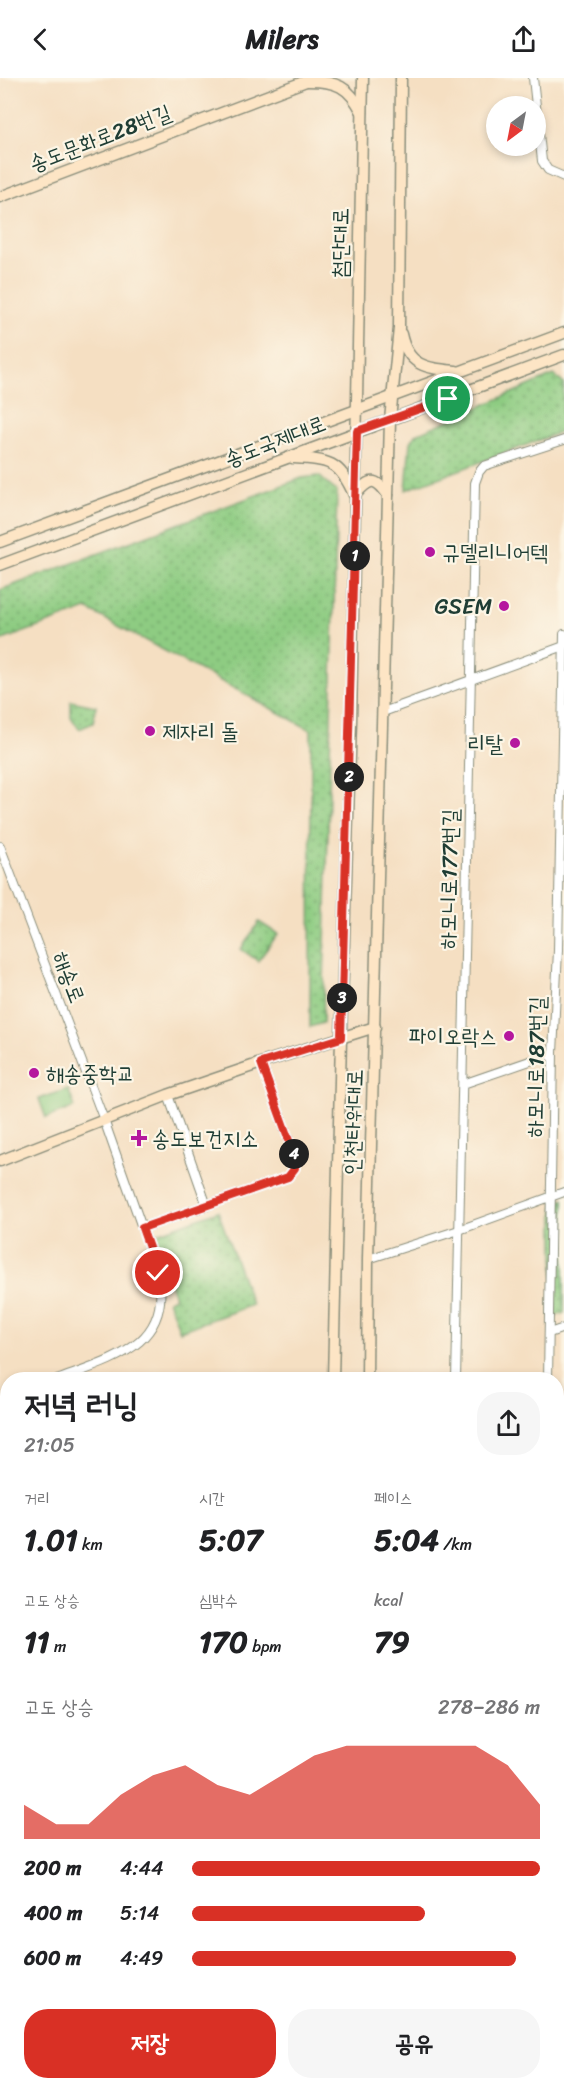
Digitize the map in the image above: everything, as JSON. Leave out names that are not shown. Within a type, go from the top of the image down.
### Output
[{"type":"main road","name":"첨단대로","points":[[356,410],[363,78]]},
{"type":"main road","points":[[391,397],[399,328],[401,78]]},
{"type":"main road","points":[[311,79],[338,84],[348,91],[363,114]]},
{"type":"main road","name":"송도문화로28번길","points":[[0,197],[311,79]]},
{"type":"main road","points":[[399,328],[403,346],[409,356],[418,363],[431,368],[459,371]]},
{"type":"main road","name":"송도국제대로","points":[[0,542],[564,333]]},
{"type":"main road","name":"송도국제대로","points":[[0,565],[564,355]]},
{"type":"main road","name":"인천타워대로","points":[[367,1372],[368,1259],[391,397]]},
{"type":"main road","name":"인천타워대로","points":[[333,1372],[356,496],[356,410]]},
{"type":"main road","points":[[286,458],[322,459],[332,462],[348,479],[356,496],[366,483],[372,481],[380,484],[388,495]]},
{"type":"main road","points":[[0,1161],[168,1095],[375,1027]]},
{"type":"street","points":[[533,78],[542,161],[548,170],[564,177]]},
{"type":"street","name":"하모니로177번길","points":[[456,1372],[475,483],[484,466],[564,440]]},
{"type":"street","name":"하모니로187번길","points":[[548,1372],[553,1053],[558,950],[564,634]]},
{"type":"street","points":[[383,712],[564,646]]},
{"type":"street","name":"해송로","points":[[0,846],[104,1120],[161,1287],[159,1312],[140,1342],[122,1355],[78,1372]]},
{"type":"street","points":[[463,1084],[553,1053]]},
{"type":"street","points":[[142,1228],[288,1177],[295,1168],[295,1157],[261,1063]]},
{"type":"street","points":[[168,1095],[207,1206]]},
{"type":"street","points":[[368,1259],[459,1230],[564,1192]]},
{"type":"street","points":[[549,1334],[564,1328]]},
{"type":"green space","points":[[554,375],[564,384],[561,432],[406,490],[410,442],[416,434]]},
{"type":"green space","points":[[319,476],[337,492],[323,1023],[310,1027],[311,730],[87,609],[0,641],[0,590],[302,478]]},
{"type":"green space","points":[[71,701],[96,706],[93,723],[79,729],[71,717]]},
{"type":"green space","points":[[259,922],[278,934],[258,961],[241,949]]},
{"type":"green space","points":[[68,1089],[75,1107],[46,1118],[39,1099]]},
{"type":"green space","points":[[564,1199],[564,1313],[554,1317],[554,1203]]},
{"type":"green space","points":[[218,1211],[252,1305],[180,1331],[168,1300],[175,1297],[152,1235]]},
{"type":"place","name":"규델리니어텍","points":[[430,552]]},
{"type":"place","name":"GSEM","points":[[504,606]]},
{"type":"place","name":"제자리 돌","points":[[150,731]]},
{"type":"place","name":"리탈","points":[[515,743]]},
{"type":"place","name":"파이오락스","points":[[509,1036]]},
{"type":"place","name":"해송중학교","points":[[34,1073]]},
{"type":"place","name":"송도보건지소","points":[[139,1138]]},
{"type":"route","points":[[158,1273],[142,1228],[288,1177],[295,1168],[295,1157],[261,1063],[341,1038],[357,431],[448,399]]}]
